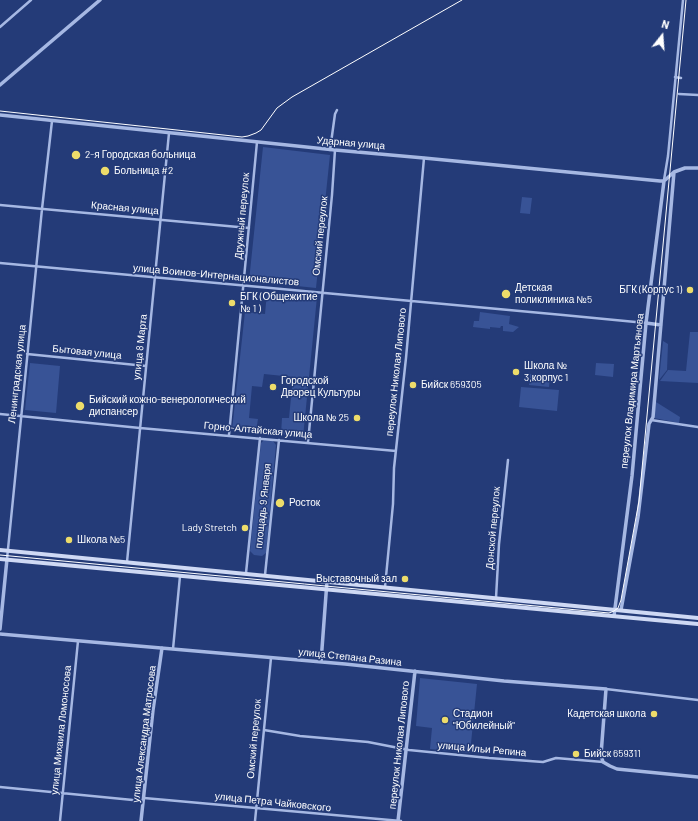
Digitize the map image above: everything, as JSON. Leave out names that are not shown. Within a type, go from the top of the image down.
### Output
[{"type":"main road","points":[[0,550],[698,618]]},
{"type":"main road","points":[[0,559],[698,624]]},
{"type":"main road","points":[[126,571],[127,562]]},
{"type":"main road","points":[[385,587],[385,594]]},
{"type":"main road","points":[[665,621],[666,614]]},
{"type":"street","points":[[0,27],[31,0]]},
{"type":"street","name":"переулок Владимира Мартьянова","points":[[614,616],[632,476],[646,323],[668,156],[683,0]]},
{"type":"street","points":[[0,85],[97,1]]},
{"type":"street","points":[[676,77],[681,78]]},
{"type":"street","points":[[679,94],[698,95]]},
{"type":"street","name":"Омский переулок","points":[[308,442],[332,195],[335,114],[337,110]]},
{"type":"street","name":"Ударная улица","points":[[0,115],[333,150],[664,181]]},
{"type":"street","name":"Ленинградская улица","points":[[0,629],[52,120]]},
{"type":"street","name":"улица 8 Марта","points":[[127,562],[169,133]]},
{"type":"street","name":"Дружный переулок","points":[[229,435],[257,142]]},
{"type":"street","name":"переулок Николая Липового","points":[[385,587],[393,504],[394,468],[406,358],[424,158]]},
{"type":"street","points":[[664,181],[674,172],[685,168],[698,168]]},
{"type":"street","points":[[621,610],[641,498],[649,424],[653,417],[674,172]]},
{"type":"street","name":"Красная улица","points":[[0,205],[249,228]]},
{"type":"street","name":"улица Воинов-Интернационалистов","points":[[0,263],[646,323]]},
{"type":"street","points":[[646,323],[661,325]]},
{"type":"street","name":"Бытовая улица","points":[[27,354],[146,366]]},
{"type":"street","name":"Горно-Алтайская улица","points":[[0,414],[396,451]]},
{"type":"street","points":[[651,420],[698,427]]},
{"type":"street","name":"площадь 9 Января","points":[[246,573],[260,438]]},
{"type":"street","name":"площадь 9 Января","points":[[265,575],[279,440]]},
{"type":"street","name":"Донской переулок","points":[[496,598],[499,544],[508,460]]},
{"type":"street","points":[[173,649],[180,576]]},
{"type":"street","points":[[321,662],[327,581]]},
{"type":"street","name":"улица Степана Разина","points":[[0,634],[321,662],[504,681],[606,689],[698,700]]},
{"type":"street","name":"улица Михаила Ломоносова","points":[[60,821],[78,640]]},
{"type":"street","name":"улица Александра Матросова","points":[[141,821],[162,648]]},
{"type":"street","name":"Омский переулок","points":[[255,821],[271,658]]},
{"type":"street","name":"переулок Николая Липового","points":[[399,821],[415,671]]},
{"type":"street","points":[[603,762],[601,755],[606,689]]},
{"type":"street","name":"улица Ильи Репина","points":[[264,730],[300,736],[368,742],[406,749],[489,758],[543,762],[556,758],[603,762],[617,769],[698,777]]},
{"type":"street","name":"улица Петра Чайковского","points":[[0,787],[256,807],[399,821]]},
{"type":"shaded area","points":[[263,147],[330,155],[316,288],[249,281]]},
{"type":"shaded area","points":[[522,197],[532,198],[530,214],[520,213]]},
{"type":"shaded area","points":[[267,292],[317,297],[303,437],[281,434],[282,418],[289,418],[293,377],[264,374],[262,387],[252,386],[249,418],[258,419],[256,432],[232,430],[245,312],[265,314]]},
{"type":"shaded area","points":[[480,312],[510,316],[509,324],[519,327],[513,332],[503,331],[503,326],[500,328],[490,327],[490,329],[473,327],[474,321],[479,321]]},
{"type":"shaded area","points":[[690,332],[698,332],[698,383],[660,381],[668,370],[686,371]]},
{"type":"shaded area","points":[[663,341],[668,344],[667,370],[659,380]]},
{"type":"shaded area","points":[[30,363],[60,366],[56,413],[25,410]]},
{"type":"shaded area","points":[[596,363],[614,364],[613,377],[595,375]]},
{"type":"shaded area","points":[[530,374],[550,376],[549,387],[529,385]]},
{"type":"shaded area","points":[[521,387],[559,390],[557,411],[519,407]]},
{"type":"shaded area","points":[[656,402],[680,417],[679,423],[654,418]]},
{"type":"shaded area","points":[[264,440],[273,441],[276,445],[266,553],[262,556],[254,555],[250,551],[261,443]]},
{"type":"shaded area","name":"Стадион \"Юбилейный\"","points":[[420,678],[477,684],[470,753],[430,749],[432,728],[416,726]]},
{"type":"tram line","points":[[0,111],[242,137],[248,136],[261,130],[277,108],[292,97],[462,0]]},
{"type":"tram line","points":[[0,555],[609,613],[618,608],[621,600],[639,501],[686,0]]},
{"type":"place","name":"2-я Городская больница","points":[[76,155]]},
{"type":"place","name":"Больница #2","points":[[105,171]]},
{"type":"place","name":"БГК (Корпус 1)","points":[[690,290]]},
{"type":"place","name":"Детская поликлиника №5","points":[[506,294]]},
{"type":"place","name":"БГК (Общежитие № 1 )","points":[[232,303]]},
{"type":"place","name":"Школа № 3,корпус 1","points":[[516,372]]},
{"type":"place","name":"Бийск 659305","points":[[413,385]]},
{"type":"place","name":"Городской Дворец Культуры","points":[[273,387]]},
{"type":"place","name":"Бийский кожно-венерологический диспансер","points":[[80,406]]},
{"type":"place","name":"Школа № 25","points":[[357,418]]},
{"type":"place","name":"Росток","points":[[280,503]]},
{"type":"place","name":"Lady Stretch","points":[[245,528]]},
{"type":"place","name":"Школа №5","points":[[69,540]]},
{"type":"place","name":"Выставочный зал","points":[[405,579]]},
{"type":"place","name":"Кадетская школа","points":[[654,714]]},
{"type":"place","name":"Стадион \"Юбилейный\"","points":[[445,720]]},
{"type":"place","name":"Бийск 659311","points":[[576,754]]}]
